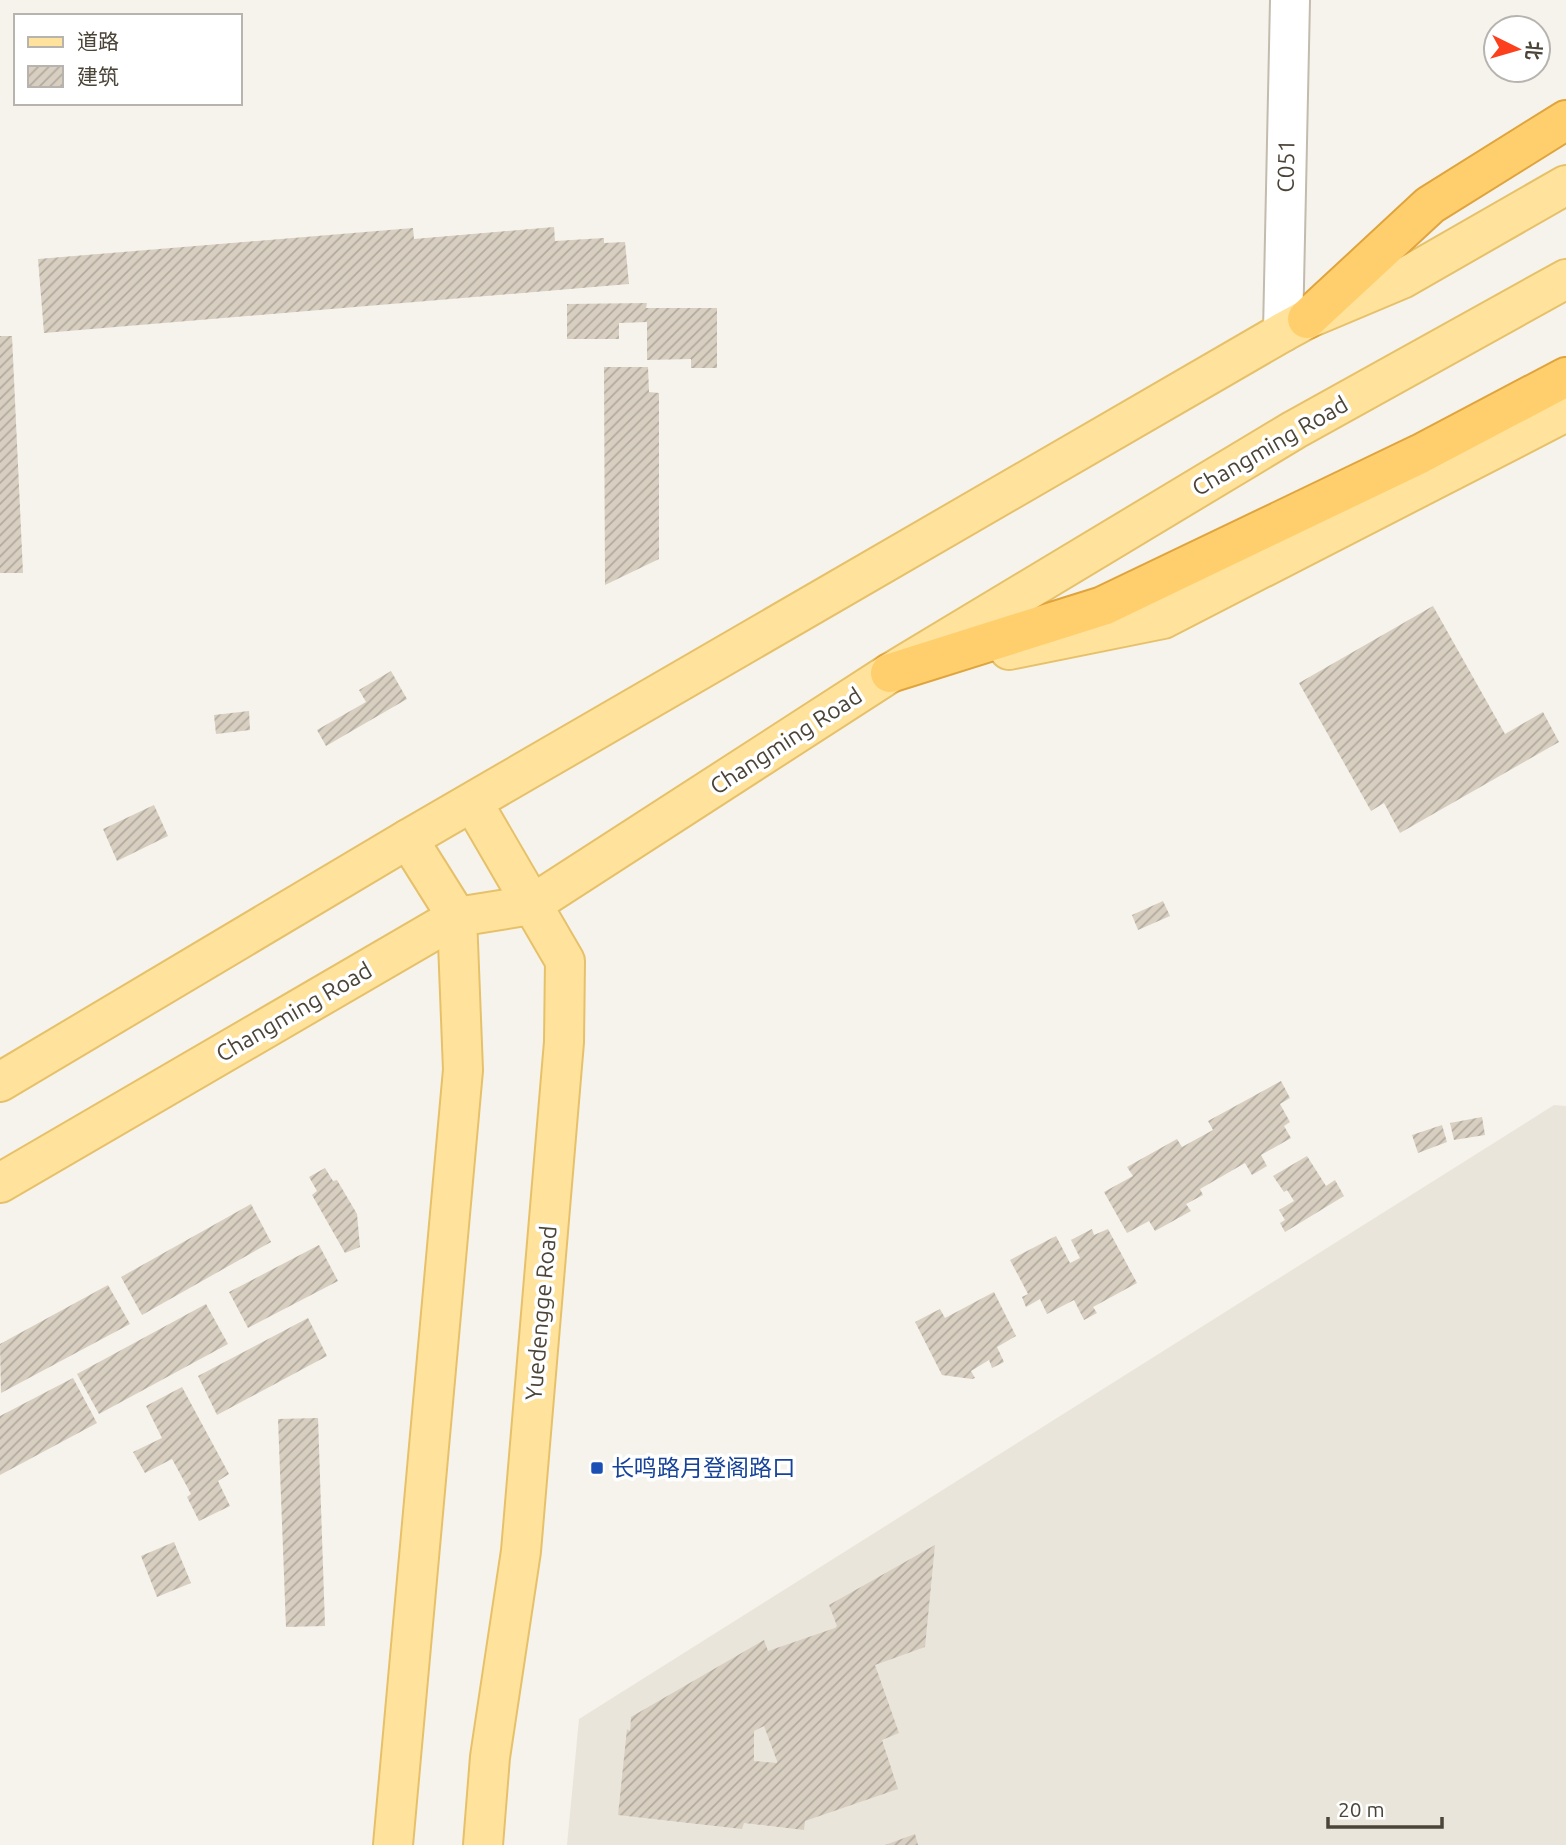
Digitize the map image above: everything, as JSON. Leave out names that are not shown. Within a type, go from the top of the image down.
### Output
[{"type":"highway","points":[[1295,326],[1430,205],[1558,125]]},
{"type":"highway","points":[[890,673],[1103,606],[1420,454],[1566,377]]},
{"type":"main road","points":[[0,1082],[408,839],[1295,326],[1402,279],[1566,185]]},
{"type":"main road","name":"Changming Road","points":[[0,1183],[457,917],[531,905],[890,673],[1294,430],[1566,279]]},
{"type":"main road","points":[[890,673],[1163,619],[1566,412]]},
{"type":"main road","name":"Yuedengge Road","points":[[473,803],[565,961],[564,1042],[521,1551],[490,1757],[483,1845]]},
{"type":"main road","points":[[393,1845],[463,1070],[457,917],[408,839]]},
{"type":"street","name":"C051","points":[[1290,0],[1295,326]]},
{"type":"shaded area","points":[[1554,1105],[1566,1106],[1566,1845],[567,1845],[579,1719]]},
{"type":"building","points":[[554,227],[555,241],[604,238],[604,243],[625,242],[629,284],[44,333],[38,259],[413,228],[414,239]]},
{"type":"building","points":[[647,303],[646,308],[717,308],[717,368],[691,368],[691,359],[647,360],[647,322],[619,323],[619,339],[567,339],[567,304]]},
{"type":"building","points":[[0,336],[12,336],[23,573],[0,573]]},
{"type":"building","points":[[604,367],[648,367],[649,392],[659,393],[659,559],[605,585]]},
{"type":"building","points":[[1433,606],[1505,734],[1543,712],[1559,742],[1400,833],[1384,803],[1371,811],[1299,683]]},
{"type":"building","points":[[391,671],[407,699],[326,746],[317,730],[366,702],[359,690]]},
{"type":"building","points":[[249,711],[250,730],[216,734],[214,715]]},
{"type":"building","points":[[154,805],[168,836],[117,861],[103,829]]},
{"type":"building","points":[[1163,901],[1170,916],[1138,930],[1132,915]]},
{"type":"building","points":[[1281,1081],[1290,1098],[1280,1104],[1290,1122],[1284,1126],[1291,1138],[1261,1155],[1267,1166],[1252,1175],[1245,1163],[1200,1189],[1203,1195],[1186,1204],[1191,1211],[1155,1231],[1149,1221],[1127,1233],[1104,1192],[1133,1176],[1127,1167],[1177,1139],[1182,1147],[1213,1130],[1208,1121]]},
{"type":"building","points":[[1482,1117],[1485,1135],[1454,1140],[1450,1123]]},
{"type":"building","points":[[1442,1125],[1447,1142],[1418,1153],[1412,1135]]},
{"type":"building","points":[[1307,1156],[1326,1186],[1335,1180],[1344,1196],[1285,1232],[1280,1223],[1285,1220],[1279,1210],[1294,1201],[1273,1176]]},
{"type":"building","points":[[325,1168],[333,1181],[337,1180],[357,1214],[360,1247],[345,1253],[312,1195],[317,1191],[309,1177]]},
{"type":"building","points":[[251,1204],[271,1242],[142,1315],[121,1277]]},
{"type":"building","points":[[1092,1229],[1094,1235],[1108,1229],[1137,1283],[1093,1307],[1097,1313],[1084,1320],[1074,1300],[1047,1314],[1040,1299],[1026,1307],[1022,1297],[1028,1294],[1010,1260],[1056,1236],[1070,1263],[1080,1258],[1071,1240]]},
{"type":"building","points":[[319,1245],[338,1281],[248,1328],[229,1292]]},
{"type":"building","points":[[108,1285],[130,1324],[1,1393],[0,1344]]},
{"type":"building","points":[[994,1292],[1016,1336],[997,1347],[1004,1362],[992,1368],[989,1360],[971,1371],[975,1378],[972,1379],[942,1375],[915,1322],[940,1309],[945,1318]]},
{"type":"building","points":[[206,1304],[228,1344],[99,1414],[77,1374]]},
{"type":"building","points":[[308,1318],[327,1356],[217,1415],[198,1376]]},
{"type":"building","points":[[73,1378],[97,1423],[0,1475],[0,1416]]},
{"type":"building","points":[[182,1387],[229,1474],[218,1481],[230,1506],[199,1521],[187,1497],[191,1494],[172,1459],[145,1473],[133,1452],[162,1438],[146,1406]]},
{"type":"building","points":[[318,1418],[325,1626],[286,1627],[278,1419]]},
{"type":"building","points":[[174,1542],[191,1583],[157,1597],[141,1556]]},
{"type":"building","points":[[935,1545],[925,1647],[875,1665],[899,1733],[882,1740],[898,1789],[805,1821],[804,1830],[744,1823],[742,1829],[618,1815],[627,1729],[630,1731],[631,1717],[764,1640],[768,1651],[835,1628],[837,1626],[829,1605]],"holes":[[[764,1726],[777,1761],[754,1761],[754,1731]]]},
{"type":"building","points":[[915,1834],[918,1845],[885,1845]]},
{"type":"place","name":"长鸣路月登阁路口","points":[[597,1468]]}]
